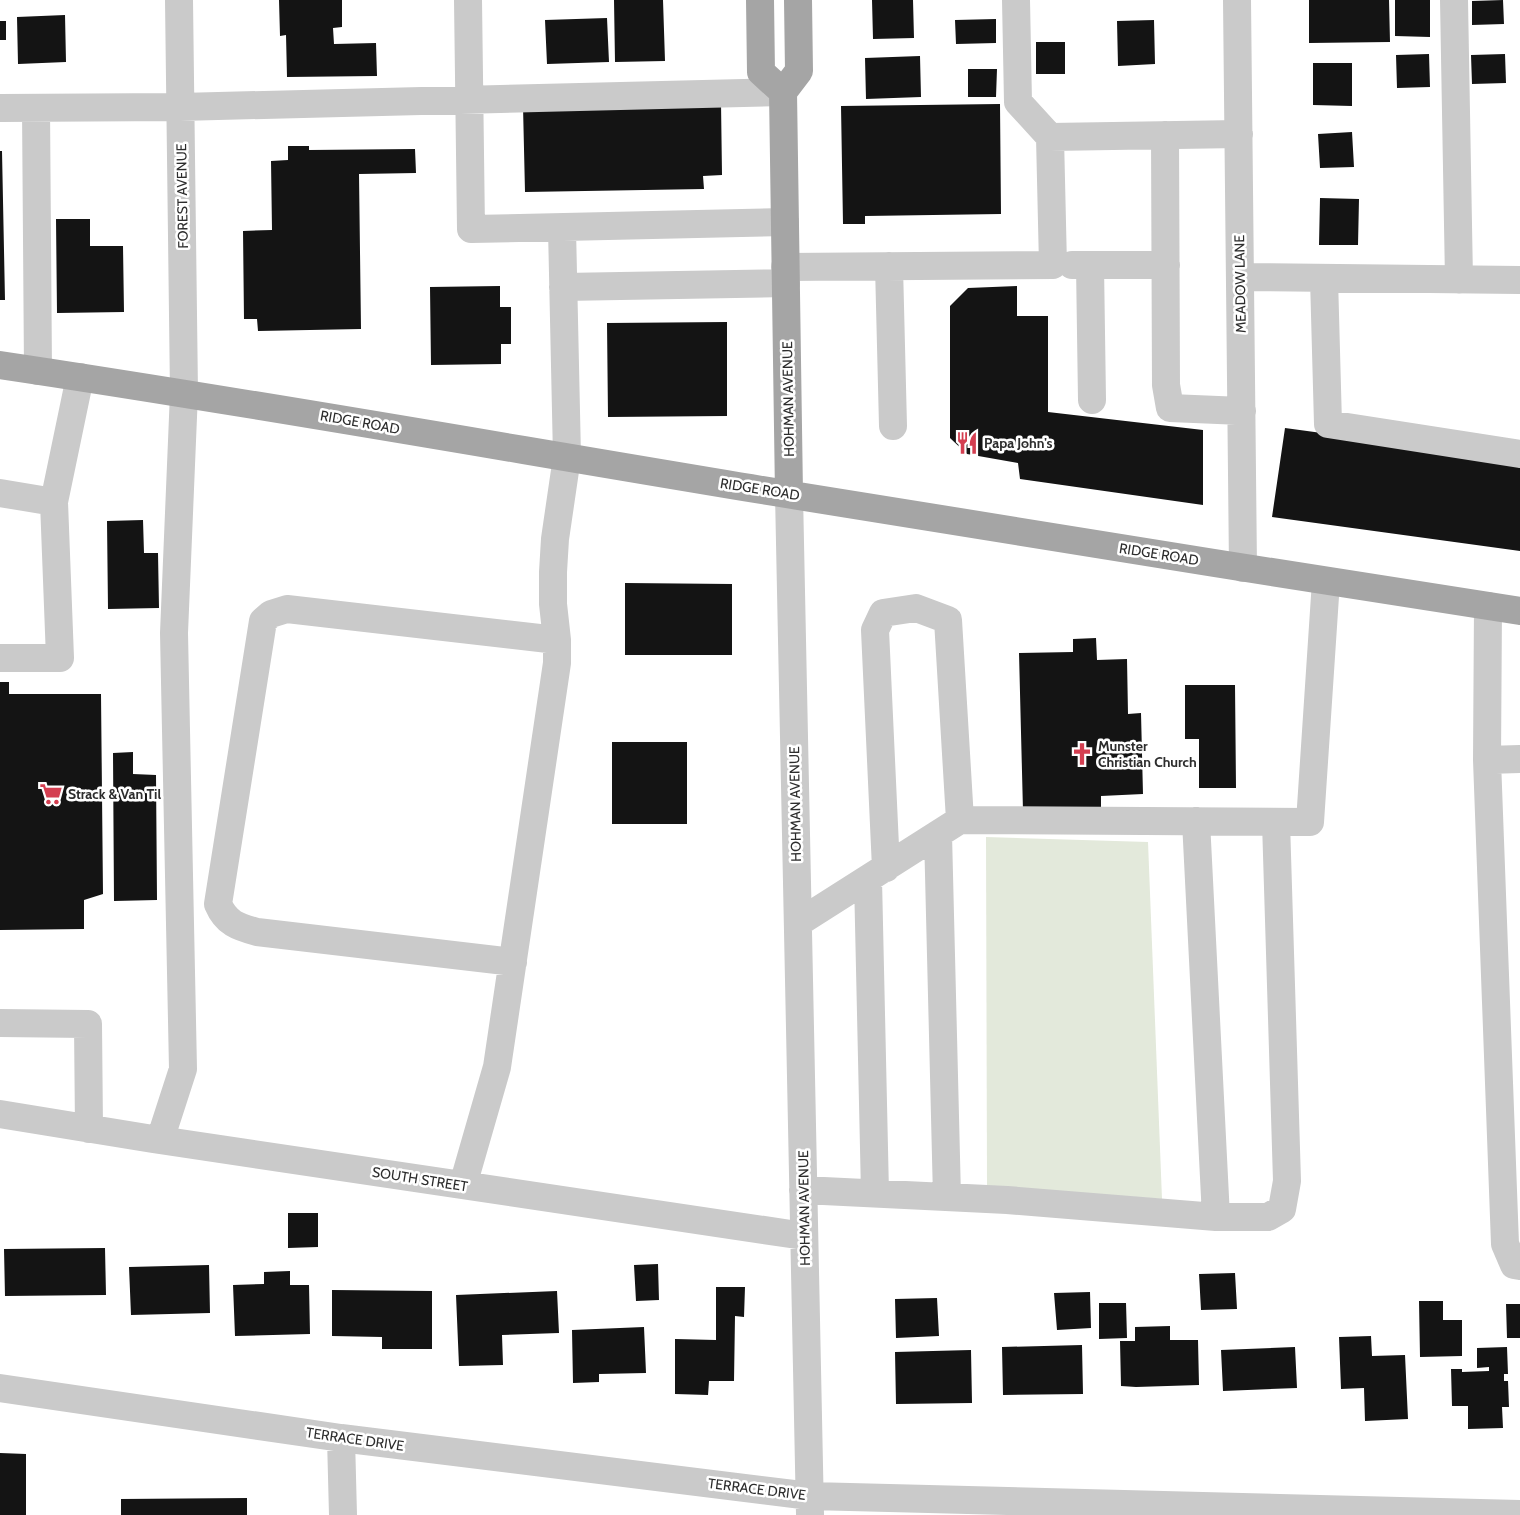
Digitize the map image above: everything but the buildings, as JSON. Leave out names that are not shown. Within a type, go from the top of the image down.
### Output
[{"type":"main road","points":[[760,0],[761,72],[783,92],[799,71],[798,0]]},
{"type":"main road","name":"HOHMAN AVENUE","points":[[783,92],[789,494]]},
{"type":"main road","name":"RIDGE ROAD","points":[[0,365],[184,393],[1243,568],[1520,611]]},
{"type":"street","name":"FOREST AVENUE","points":[[160,1140],[183,1069],[174,633],[184,393],[179,0]]},
{"type":"street","points":[[468,0],[471,229],[785,222]]},
{"type":"street","points":[[1016,0],[1018,102],[1050,137],[1053,265]]},
{"type":"street","name":"MEADOW LANE","points":[[1237,0],[1243,568]]},
{"type":"street","points":[[1454,0],[1459,280]]},
{"type":"street","points":[[0,108],[180,106],[783,92]]},
{"type":"street","points":[[36,108],[38,371]]},
{"type":"street","points":[[1050,137],[1239,134]]},
{"type":"street","points":[[1165,135],[1166,385],[1170,408],[1242,411]]},
{"type":"street","points":[[463,1185],[497,1067],[558,663],[553,604],[553,572],[555,539],[567,457],[562,228]]},
{"type":"street","points":[[1090,265],[1092,400]]},
{"type":"street","points":[[562,287],[786,275],[889,266],[1166,265]]},
{"type":"street","points":[[889,266],[893,426]]},
{"type":"street","points":[[1240,277],[1520,280]]},
{"type":"street","points":[[1324,278],[1328,424],[1520,454]]},
{"type":"street","points":[[0,658],[60,658],[54,502],[80,377]]},
{"type":"street","points":[[0,493],[54,502]]},
{"type":"street","name":"HOHMAN AVENUE","points":[[789,494],[810,1506]]},
{"type":"street","points":[[798,923],[949,827],[1159,821],[1310,822],[1326,581]]},
{"type":"street","points":[[1488,606],[1487,760],[1505,1244],[1514,1265],[1520,1266]]},
{"type":"street","points":[[875,1193],[877,873],[875,630],[883,613],[916,608],[948,620],[947,1197]]},
{"type":"street","points":[[513,962],[257,932],[238,927],[222,915],[218,904],[264,621],[271,614],[287,609],[557,640]]},
{"type":"street","points":[[1487,760],[1520,759]]},
{"type":"street","points":[[1196,821],[1216,1217]]},
{"type":"street","points":[[804,1190],[947,1197],[1216,1217],[1268,1217],[1282,1209],[1287,1181],[1276,822]]},
{"type":"street","points":[[0,1023],[88,1024],[89,1129]]},
{"type":"street","name":"SOUTH STREET","points":[[0,1114],[160,1140],[804,1236]]},
{"type":"street","name":"TERRACE DRIVE","points":[[0,1388],[810,1506],[1520,1514]]},
{"type":"street","points":[[341,1438],[342,1515]]},
{"type":"shaded area","points":[[986,837],[1148,842],[1162,1199],[987,1186]]},
{"type":"place","name":"Papa John's","points":[[967,443]]},
{"type":"place","name":"Munster Christian Church","points":[[1082,754]]},
{"type":"place","name":"Strack & Van Til","points":[[51,794]]}]
